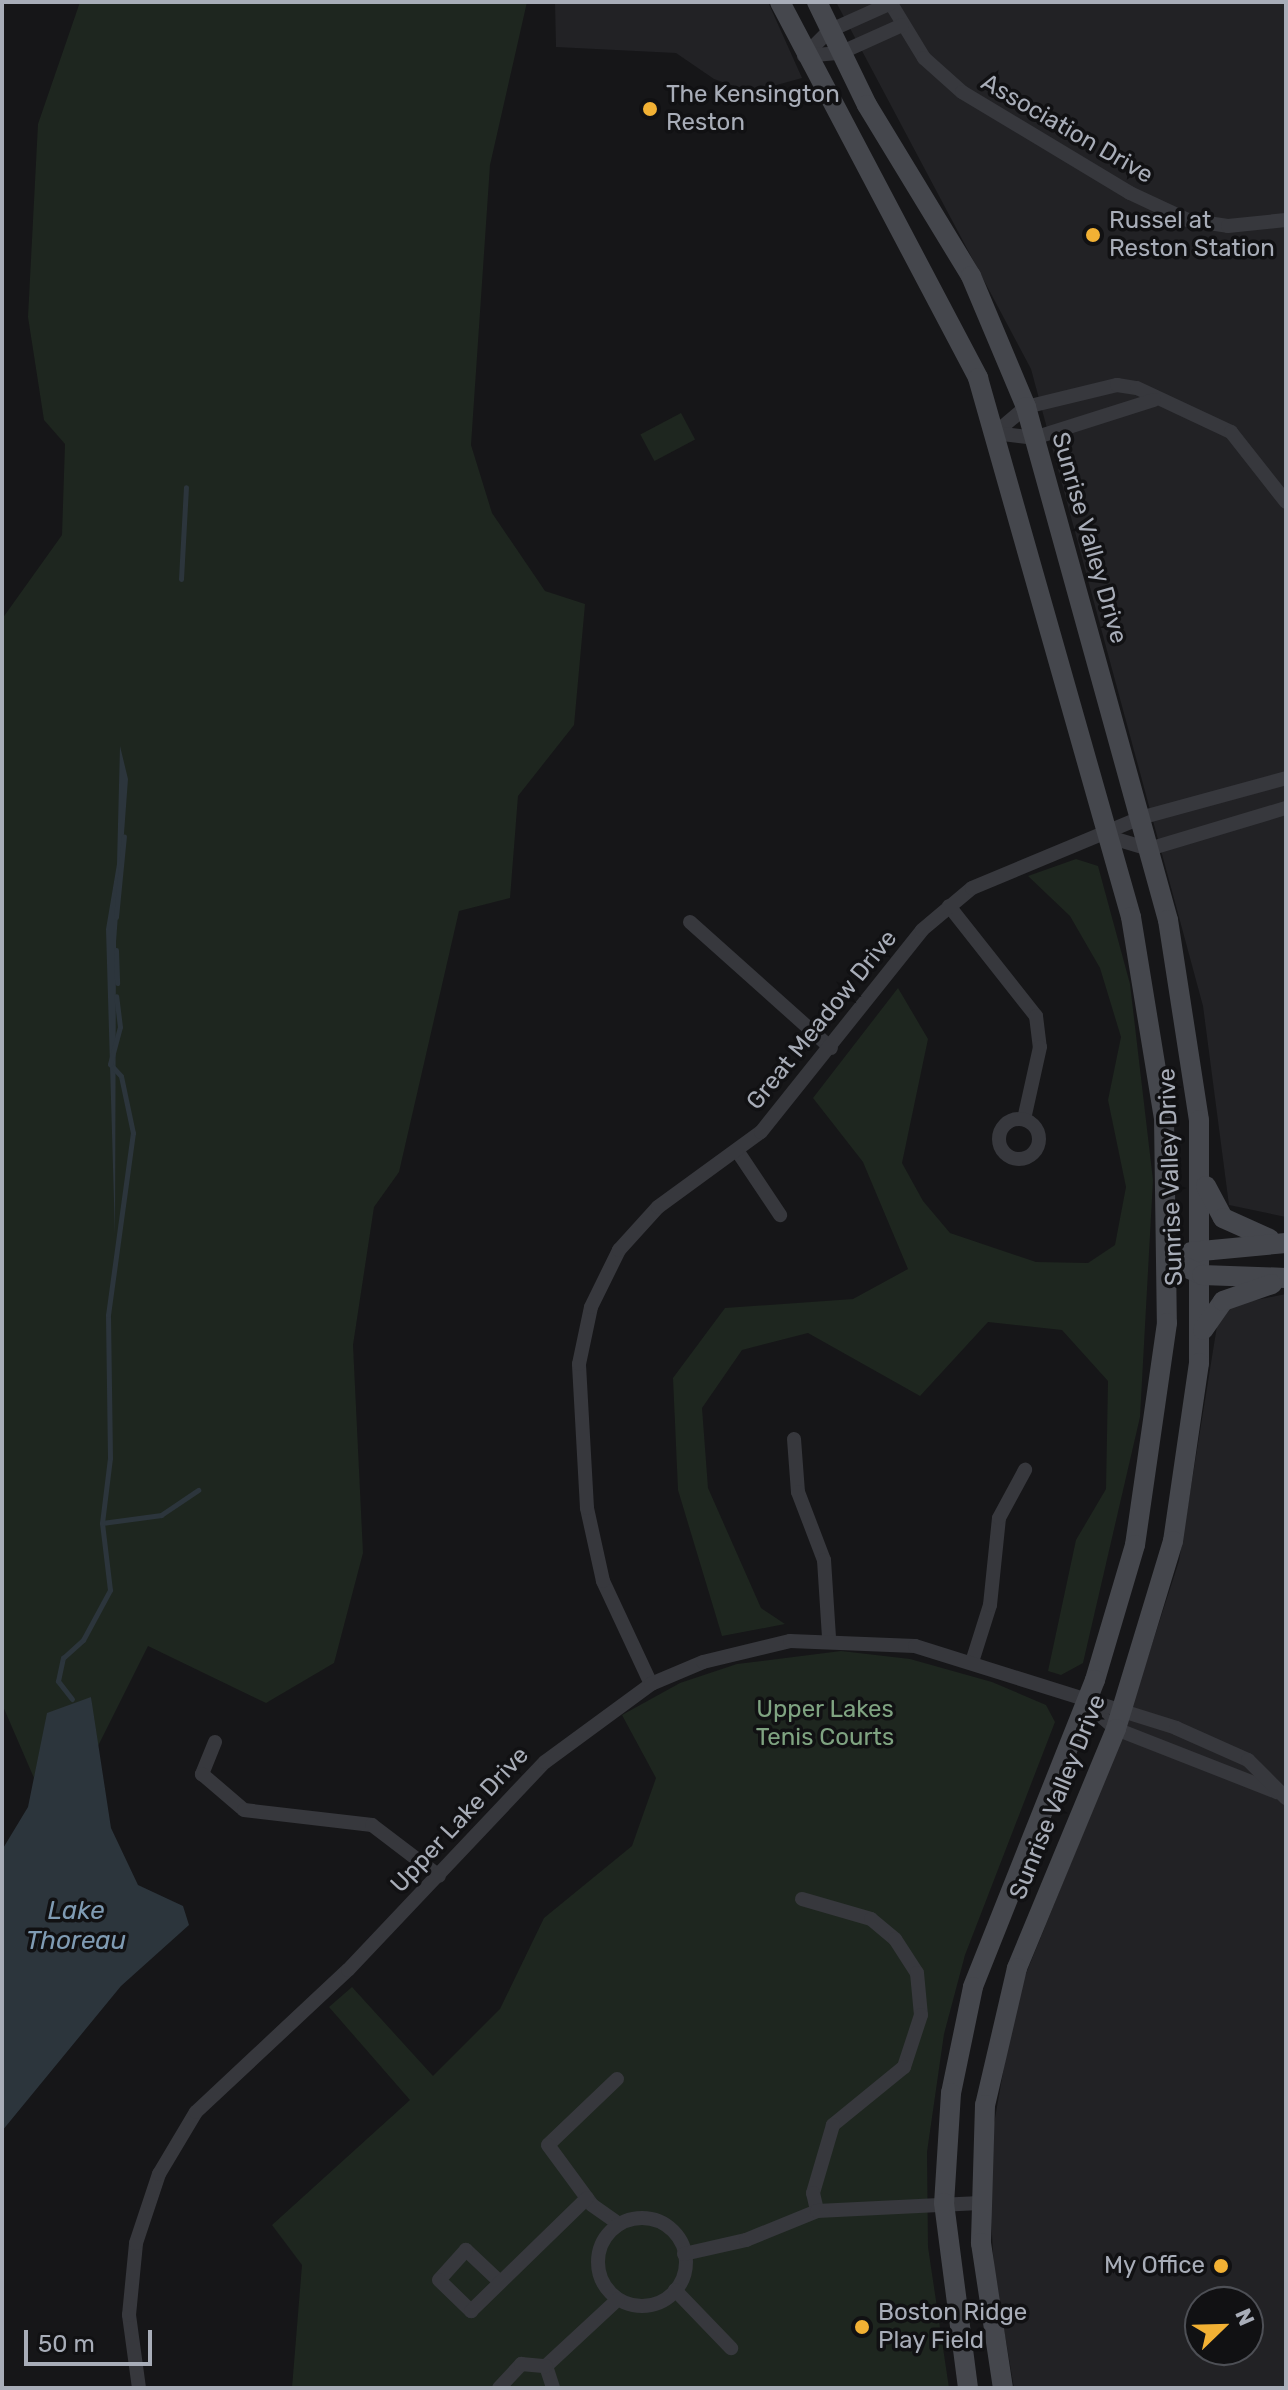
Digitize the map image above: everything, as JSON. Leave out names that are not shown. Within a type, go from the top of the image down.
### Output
[{"type":"main road","name":"Sunrise Valley Drive","points":[[780,2],[804,56],[953,321],[995,433],[1109,837],[1159,1063],[1170,1260],[1157,1427],[1138,1531],[1087,1704],[973,1987],[951,2093],[944,2203],[968,2388]]},
{"type":"main road","name":"Sunrise Valley Drive","points":[[817,2],[840,53],[971,276],[1026,407],[1149,849],[1183,984],[1203,1178],[1200,1337],[1173,1541],[1116,1729],[1004,2009],[985,2105],[980,2203],[1003,2388]]},
{"type":"main road","points":[[1203,1178],[1223,1218],[1286,1243]]},
{"type":"main road","points":[[1170,1260],[1203,1247],[1286,1243]]},
{"type":"main road","points":[[1170,1260],[1202,1275],[1286,1280]]},
{"type":"main road","points":[[1200,1337],[1223,1301],[1286,1280]]},
{"type":"street","name":"Association Drive","points":[[804,56],[829,31],[890,2],[924,58],[962,92],[1164,210],[1228,226],[1286,220]]},
{"type":"street","points":[[804,56],[840,53],[902,25]]},
{"type":"street","points":[[995,433],[1026,407],[1117,385],[1154,400],[1194,408],[1231,432],[1286,502]]},
{"type":"street","points":[[995,433],[1034,438],[1154,400]]},
{"type":"street","name":"Great Meadow Drive","points":[[651,1684],[617,1619],[592,1542],[580,1403],[583,1335],[603,1277],[638,1225],[738,1152],[831,1048],[949,906],[1000,872],[1109,837],[1140,818],[1286,778]]},
{"type":"street","points":[[1109,837],[1149,849],[1286,808]]},
{"type":"street","points":[[949,906],[1036,1016],[1040,1047],[1024,1119]]},
{"type":"street","points":[[690,922],[831,1048]]},
{"type":"street","points":[[738,1152],[780,1215]]},
{"type":"street","points":[[794,1439],[798,1492],[824,1560],[829,1638]]},
{"type":"street","points":[[972,1662],[990,1605],[999,1518],[1025,1470]]},
{"type":"street","name":"Upper Lake Drive","points":[[139,2388],[130,2277],[145,2207],[176,2141],[220,2085],[439,1876],[575,1735],[651,1684],[746,1649],[829,1638],[915,1646],[972,1662],[1087,1704]]},
{"type":"street","points":[[1087,1704],[1123,1707],[1248,1760],[1281,1795]]},
{"type":"street","points":[[1087,1704],[1116,1729],[1281,1795]]},
{"type":"street","points":[[215,1742],[203,1763],[207,1785],[244,1810],[279,1820],[372,1825],[439,1876]]},
{"type":"street","points":[[802,1899],[871,1919],[895,1939],[917,1973],[921,2015],[904,2067],[833,2125],[813,2193],[817,2211]]},
{"type":"street","points":[[617,2079],[548,2145],[587,2198],[619,2224]]},
{"type":"street","points":[[500,2282],[587,2198]]},
{"type":"street","points":[[684,2254],[746,2240],[817,2211],[980,2203]]},
{"type":"street","points":[[648,2219],[665,2225],[684,2254],[675,2290],[654,2305],[618,2299],[602,2281],[598,2254],[619,2224],[648,2219]]},
{"type":"street","points":[[675,2290],[731,2348]]},
{"type":"street","points":[[499,2388],[521,2364],[546,2366],[618,2299]]},
{"type":"street","points":[[546,2366],[553,2388]]},
{"type":"shaded area","points":[[555,2],[768,2],[802,78],[751,92],[714,79],[676,53],[556,47]]},
{"type":"shaded area","points":[[836,2],[1286,2],[1286,1217],[1229,1205],[1203,1006],[1031,369]]},
{"type":"shaded area","points":[[1286,1294],[1286,2388],[1014,2388],[994,2271],[990,2197],[991,2141],[1016,1998],[1121,1740],[1179,1561],[1217,1326],[1231,1305]]},
{"type":"green space","points":[[80,2],[527,2],[490,165],[471,445],[492,513],[545,591],[585,604],[574,725],[518,796],[510,898],[459,911],[399,1172],[374,1207],[353,1345],[363,1553],[334,1663],[266,1703],[148,1646],[95,1752],[91,1697],[41,1753],[34,1778],[2,1704],[2,619],[62,535],[65,444],[44,420],[28,317],[38,124]]},
{"type":"green space","points":[[681,413],[695,439],[654,461],[640,435]]},
{"type":"green space","points":[[1076,859],[1098,866],[1130,984],[1153,1180],[1140,1417],[1083,1663],[1061,1675],[1048,1671],[1076,1540],[1106,1489],[1108,1381],[1062,1330],[988,1322],[920,1396],[808,1333],[742,1350],[702,1408],[708,1488],[761,1608],[785,1624],[722,1636],[678,1490],[673,1378],[725,1308],[853,1299],[908,1269],[863,1162],[813,1098],[898,988],[928,1039],[902,1163],[923,1201],[950,1233],[1036,1262],[1088,1263],[1115,1245],[1126,1187],[1108,1100],[1121,1037],[1100,968],[1070,916],[1028,876]]},
{"type":"green space","name":"Upper Lakes Tenis Courts","points":[[841,1651],[910,1659],[992,1682],[1046,1705],[1055,1722],[965,1955],[944,2034],[927,2152],[928,2247],[949,2388],[292,2388],[302,2265],[272,2225],[410,2100],[329,2007],[352,1987],[433,2076],[500,2009],[544,1918],[632,1846],[656,1778],[622,1715],[680,1683],[737,1664]]},
{"type":"water","points":[[120,746],[128,779],[116,942],[115,1235],[106,929],[117,864]]},
{"type":"water","name":"Lake Thoreau","points":[[91,1697],[111,1828],[138,1885],[183,1906],[189,1925],[121,1986],[2,2131],[2,1850],[28,1807],[47,1713]]},
{"type":"waterway","points":[[181,579],[186,487]]},
{"type":"waterway","points":[[116,917],[124,836]]},
{"type":"waterway","points":[[116,950],[117,983]]},
{"type":"waterway","points":[[72,1699],[58,1681],[63,1658],[83,1640],[110,1590],[102,1523],[110,1458],[108,1315],[133,1133],[121,1076],[110,1064],[120,1027],[116,996]]},
{"type":"waterway","points":[[102,1523],[161,1515],[198,1490]]},
{"type":"place","name":"The Kensington Reston","points":[[650,109]]},
{"type":"place","name":"Russel at Reston Station","points":[[1093,235]]},
{"type":"place","name":"My Office","points":[[1221,2266]]},
{"type":"place","name":"Boston Ridge Play Field","points":[[862,2327]]}]
